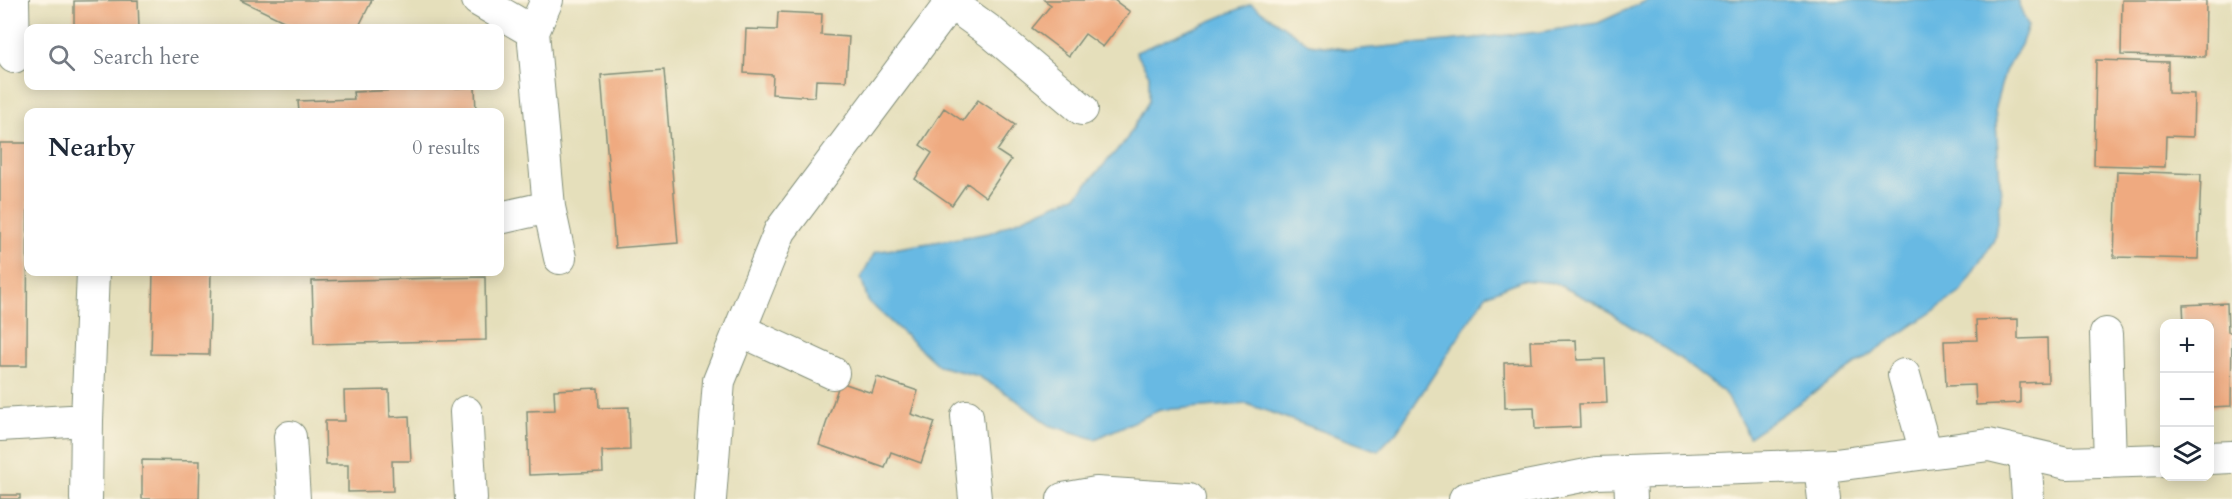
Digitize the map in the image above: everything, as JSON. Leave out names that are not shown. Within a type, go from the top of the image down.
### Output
[{"type":"lane","points":[[14,0],[14,57]]},
{"type":"lane","points":[[478,0],[533,32]]},
{"type":"lane","points":[[547,0],[533,32],[549,207],[560,258]]},
{"type":"lane","points":[[710,499],[719,381],[780,231],[951,1],[1082,109]]},
{"type":"lane","points":[[504,217],[549,207]]},
{"type":"lane","points":[[86,499],[93,276]]},
{"type":"lane","points":[[740,330],[833,373]]},
{"type":"lane","points":[[2106,334],[2110,462]]},
{"type":"lane","points":[[1904,375],[1926,453]]},
{"type":"lane","points":[[466,412],[471,499]]},
{"type":"lane","points":[[967,416],[975,499]]},
{"type":"lane","points":[[0,426],[87,420]]},
{"type":"lane","points":[[290,437],[294,499]]},
{"type":"lane","points":[[1465,499],[1597,473],[1631,485],[1820,466],[1989,445],[2067,463],[2160,460]]},
{"type":"lane","points":[[2025,453],[2028,499]]},
{"type":"lane","points":[[2214,458],[2232,457]]},
{"type":"lane","points":[[1820,466],[1824,499]]},
{"type":"lane","points":[[1063,499],[1096,493],[1189,499]]},
{"type":"water","points":[[1648,0],[2017,0],[2028,26],[2021,45],[2005,71],[1995,107],[2001,198],[1994,240],[1961,292],[1749,437],[1726,394],[1681,359],[1593,302],[1555,283],[1522,280],[1486,295],[1397,431],[1378,451],[1247,404],[1160,410],[1095,439],[1049,425],[1011,396],[978,376],[939,366],[868,301],[861,277],[875,252],[989,233],[1077,195],[1126,140],[1149,101],[1149,75],[1136,52],[1251,4],[1309,44],[1351,50],[1540,32],[1598,23]]},
{"type":"building","points":[[138,0],[139,24],[74,24],[74,1]]},
{"type":"building","points":[[240,0],[372,0],[360,24],[290,24]]},
{"type":"building","points":[[1044,0],[1114,0],[1130,12],[1103,47],[1085,34],[1069,56],[1032,28],[1051,5]]},
{"type":"building","points":[[2122,0],[2206,0],[2205,57],[2121,55]]},
{"type":"building","points":[[778,12],[822,14],[821,35],[849,37],[846,81],[816,80],[815,97],[772,94],[773,75],[744,73],[746,29],[777,30]]},
{"type":"building","points":[[2096,60],[2168,62],[2168,93],[2194,94],[2193,137],[2166,136],[2165,167],[2094,165]]},
{"type":"building","points":[[664,70],[678,243],[615,248],[601,75]]},
{"type":"building","points":[[475,90],[476,108],[299,108],[298,101],[354,99],[353,92]]},
{"type":"building","points":[[978,100],[1015,125],[997,151],[1011,160],[986,197],[967,183],[952,205],[915,179],[932,153],[920,145],[944,108],[963,121]]},
{"type":"building","points":[[0,143],[24,143],[27,366],[0,366]]},
{"type":"building","points":[[2117,171],[2201,174],[2198,259],[2114,257]]},
{"type":"building","points":[[153,276],[211,276],[209,355],[151,354]]},
{"type":"building","points":[[485,277],[486,340],[314,344],[312,281]]},
{"type":"building","points":[[2227,303],[2228,332],[2232,332],[2231,406],[2214,407],[2214,319],[2184,319],[2183,305]]},
{"type":"building","points":[[2018,319],[2018,339],[2047,338],[2048,382],[2020,383],[2020,403],[1976,405],[1975,385],[1946,386],[1944,341],[1977,340],[1976,320]]},
{"type":"building","points":[[1576,340],[1577,360],[1605,359],[1607,403],[1579,404],[1580,427],[1535,429],[1534,407],[1505,408],[1504,363],[1531,362],[1530,341]]},
{"type":"building","points":[[877,377],[918,391],[911,414],[935,422],[921,463],[891,452],[885,468],[819,445],[840,382],[872,393]]},
{"type":"building","points":[[598,388],[599,408],[629,407],[630,450],[602,451],[603,472],[529,475],[527,411],[555,410],[554,390]]},
{"type":"building","points":[[389,390],[390,417],[409,416],[411,461],[392,461],[393,491],[348,492],[348,465],[326,465],[325,421],[345,421],[344,391]]},
{"type":"building","points":[[142,460],[200,461],[199,499],[142,499]]},
{"type":"building","points":[[0,495],[20,495],[20,499],[0,499]]}]
